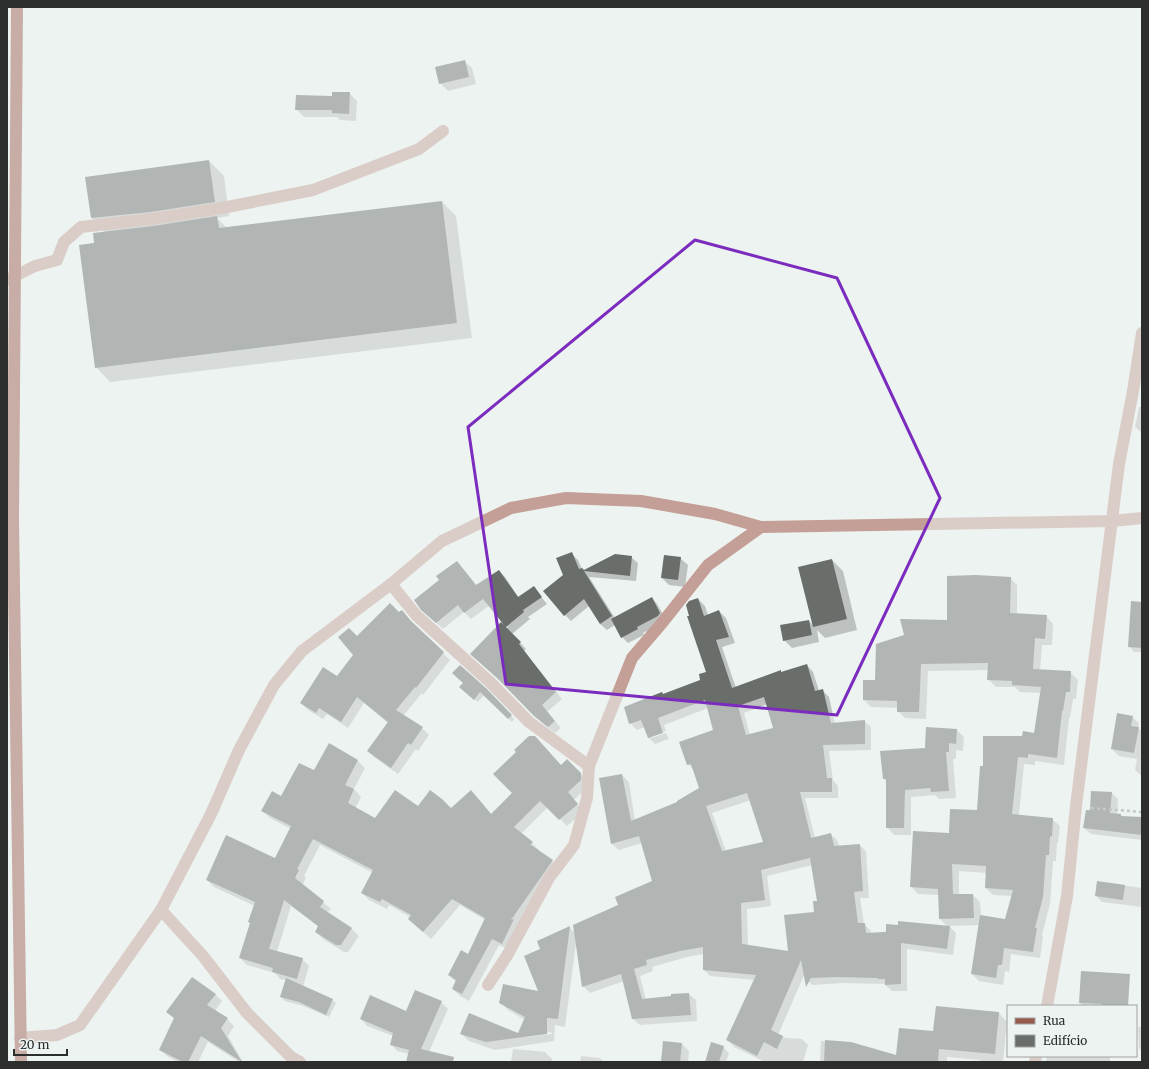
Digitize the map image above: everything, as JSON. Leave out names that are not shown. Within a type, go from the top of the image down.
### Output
[{"type":"main road","points":[[17,7],[11,279],[21,1062]]},
{"type":"street","points":[[11,279],[35,266],[57,260],[64,242],[81,227],[152,219],[222,208],[314,190],[418,149],[443,131]]},
{"type":"street","points":[[1047,1005],[1067,896],[1076,806],[1119,464],[1142,333]]},
{"type":"street","points":[[20,1038],[57,1035],[80,1025],[161,910],[211,814],[239,750],[274,685],[302,651],[391,584],[442,541],[511,508],[566,498],[641,501],[715,514],[762,527],[1112,521],[1142,518]]},
{"type":"street","points":[[488,985],[508,954],[549,878],[574,845],[587,798],[588,766],[632,658],[708,565],[762,527]]},
{"type":"street","points":[[391,584],[416,615],[492,684],[529,722],[588,766]]},
{"type":"street","points":[[161,910],[203,956],[247,1013],[291,1056],[300,1062]]},
{"type":"path","points":[[1076,806],[1142,812]]},
{"type":"highlighted area","points":[[695,240],[837,278],[940,498],[837,715],[506,684],[468,427]]},
{"type":"building","points":[[465,60],[469,77],[439,84],[435,67]]},
{"type":"building","points":[[332,92],[350,92],[349,114],[332,113],[332,110],[295,110],[296,95],[332,96]]},
{"type":"building","points":[[209,160],[215,202],[151,212],[91,218],[85,177]]},
{"type":"building","points":[[442,201],[457,323],[95,368],[79,245],[94,243],[93,233],[153,226],[217,216],[219,228]]},
{"type":"building","points":[[572,552],[579,569],[582,568],[584,570],[615,554],[632,556],[630,576],[584,571],[612,616],[600,624],[584,599],[564,616],[543,591],[563,575],[556,558]]},
{"type":"building","points":[[664,555],[681,557],[678,580],[661,578]]},
{"type":"building","points":[[832,559],[847,619],[813,627],[798,567]]},
{"type":"building","points":[[457,561],[476,585],[499,570],[518,597],[534,586],[542,597],[523,610],[524,612],[506,627],[521,642],[519,644],[556,692],[542,705],[555,721],[548,727],[534,716],[497,678],[470,654],[501,622],[504,625],[483,599],[464,613],[458,605],[436,623],[421,610],[414,600],[439,580],[436,576]]},
{"type":"building","points":[[976,575],[1011,577],[1010,613],[1047,615],[1045,639],[1035,638],[1033,669],[1071,671],[1070,692],[1066,692],[1062,711],[1057,758],[1028,754],[1028,758],[1018,757],[1012,814],[1053,818],[1052,837],[1050,836],[1049,855],[1046,855],[1043,897],[1035,928],[1037,928],[1033,952],[1004,948],[1002,965],[998,965],[996,978],[971,974],[980,915],[1005,919],[1013,890],[985,888],[986,866],[952,864],[953,894],[973,894],[974,918],[939,919],[938,889],[910,887],[913,831],[949,833],[950,809],[977,810],[980,766],[983,766],[983,736],[1022,736],[1023,731],[1034,733],[1041,687],[1012,685],[1012,681],[987,680],[988,663],[921,664],[919,712],[897,712],[897,701],[863,700],[863,680],[875,680],[876,644],[904,635],[900,619],[947,620],[947,576]]},
{"type":"building","points":[[652,597],[660,613],[658,616],[637,627],[638,629],[621,638],[611,619]]},
{"type":"building","points":[[698,598],[704,616],[719,610],[729,637],[716,640],[732,688],[781,670],[781,672],[807,664],[815,691],[823,689],[831,723],[865,720],[865,744],[823,745],[827,778],[832,778],[832,792],[800,792],[811,838],[831,833],[834,846],[860,844],[863,891],[854,892],[858,923],[865,923],[866,933],[886,932],[886,924],[898,925],[898,921],[950,926],[947,949],[901,943],[901,984],[885,985],[885,979],[878,978],[836,977],[811,978],[806,987],[801,960],[771,1030],[783,1036],[777,1049],[764,1042],[757,1056],[726,1040],[756,975],[703,970],[703,947],[680,951],[646,960],[647,965],[634,969],[642,999],[671,996],[671,994],[689,993],[691,1015],[632,1019],[621,974],[582,987],[573,925],[618,905],[615,897],[652,881],[639,836],[611,844],[599,778],[622,774],[631,821],[677,802],[699,788],[691,764],[687,765],[679,742],[713,730],[705,700],[658,718],[663,733],[648,738],[641,720],[629,724],[624,707],[662,692],[663,694],[700,680],[699,674],[706,672],[687,616],[689,616],[686,605],[689,601]],"holes":[[[764,697],[773,728],[746,735],[738,706]],[[747,793],[763,842],[722,851],[706,806]],[[810,858],[817,901],[813,901],[814,912],[784,915],[788,951],[742,944],[741,903],[765,900],[761,870]]]},
{"type":"building","points":[[1131,601],[1142,602],[1142,648],[1128,647]]},
{"type":"building","points":[[390,603],[399,612],[402,610],[411,621],[444,652],[416,688],[415,687],[396,710],[423,727],[411,745],[408,743],[391,768],[367,751],[388,722],[357,697],[341,722],[319,708],[316,713],[300,703],[323,667],[337,676],[353,655],[338,637],[349,628],[357,636]]},
{"type":"building","points":[[809,620],[812,635],[783,641],[780,625]]},
{"type":"building","points":[[460,665],[487,689],[512,715],[508,719],[480,692],[474,700],[459,687],[463,683],[452,673]]},
{"type":"building","points":[[1117,713],[1133,716],[1131,726],[1139,727],[1134,753],[1111,749]]},
{"type":"building","points":[[926,727],[957,729],[956,744],[949,743],[949,752],[946,752],[949,791],[931,792],[930,788],[905,790],[904,828],[886,828],[886,779],[883,779],[880,751],[925,748]]},
{"type":"building","points":[[529,736],[535,736],[561,765],[567,759],[581,773],[581,780],[568,792],[578,804],[559,820],[540,801],[514,827],[533,842],[529,846],[531,845],[553,860],[511,920],[514,919],[502,944],[492,939],[462,994],[452,989],[456,980],[448,975],[461,950],[468,954],[485,918],[452,899],[423,932],[408,919],[411,915],[382,899],[380,902],[361,893],[373,870],[313,839],[297,869],[299,870],[295,878],[324,901],[320,907],[352,928],[341,945],[336,945],[315,932],[318,926],[284,900],[269,949],[303,958],[297,979],[272,972],[273,968],[239,958],[250,923],[248,922],[255,902],[206,880],[226,835],[275,858],[291,826],[261,811],[272,791],[281,796],[299,763],[314,770],[329,743],[358,760],[345,785],[354,789],[348,803],[375,818],[395,790],[418,806],[430,790],[451,808],[471,790],[491,814],[512,793],[493,774],[516,752],[514,750]]},
{"type":"building","points":[[1091,791],[1112,792],[1110,813],[1121,814],[1121,816],[1142,817],[1142,835],[1083,828],[1086,810],[1090,810]]},
{"type":"building","points":[[1097,881],[1125,885],[1123,900],[1095,896]]},
{"type":"building","points":[[570,926],[558,1019],[547,1018],[547,1034],[486,1042],[460,1034],[469,1013],[518,1033],[525,1017],[499,1003],[503,984],[538,991],[524,956],[540,949],[537,941]]},
{"type":"building","points":[[1081,971],[1130,974],[1128,1005],[1079,1003]]},
{"type":"building","points":[[192,977],[216,994],[207,1005],[228,1018],[221,1028],[242,1062],[201,1036],[188,1062],[183,1062],[159,1050],[174,1018],[166,1012]]},
{"type":"building","points":[[286,978],[333,999],[326,1015],[299,1002],[280,997]]},
{"type":"building","points":[[415,990],[442,1001],[421,1049],[454,1057],[453,1062],[406,1062],[409,1050],[390,1045],[393,1033],[360,1019],[370,995],[406,1011]]},
{"type":"building","points":[[936,1006],[999,1012],[995,1054],[939,1049],[938,1062],[824,1062],[825,1040],[851,1042],[896,1055],[899,1028],[933,1031]]},
{"type":"building","points":[[663,1041],[682,1043],[680,1062],[661,1062]]},
{"type":"building","points":[[711,1042],[724,1046],[719,1062],[705,1062]]}]
